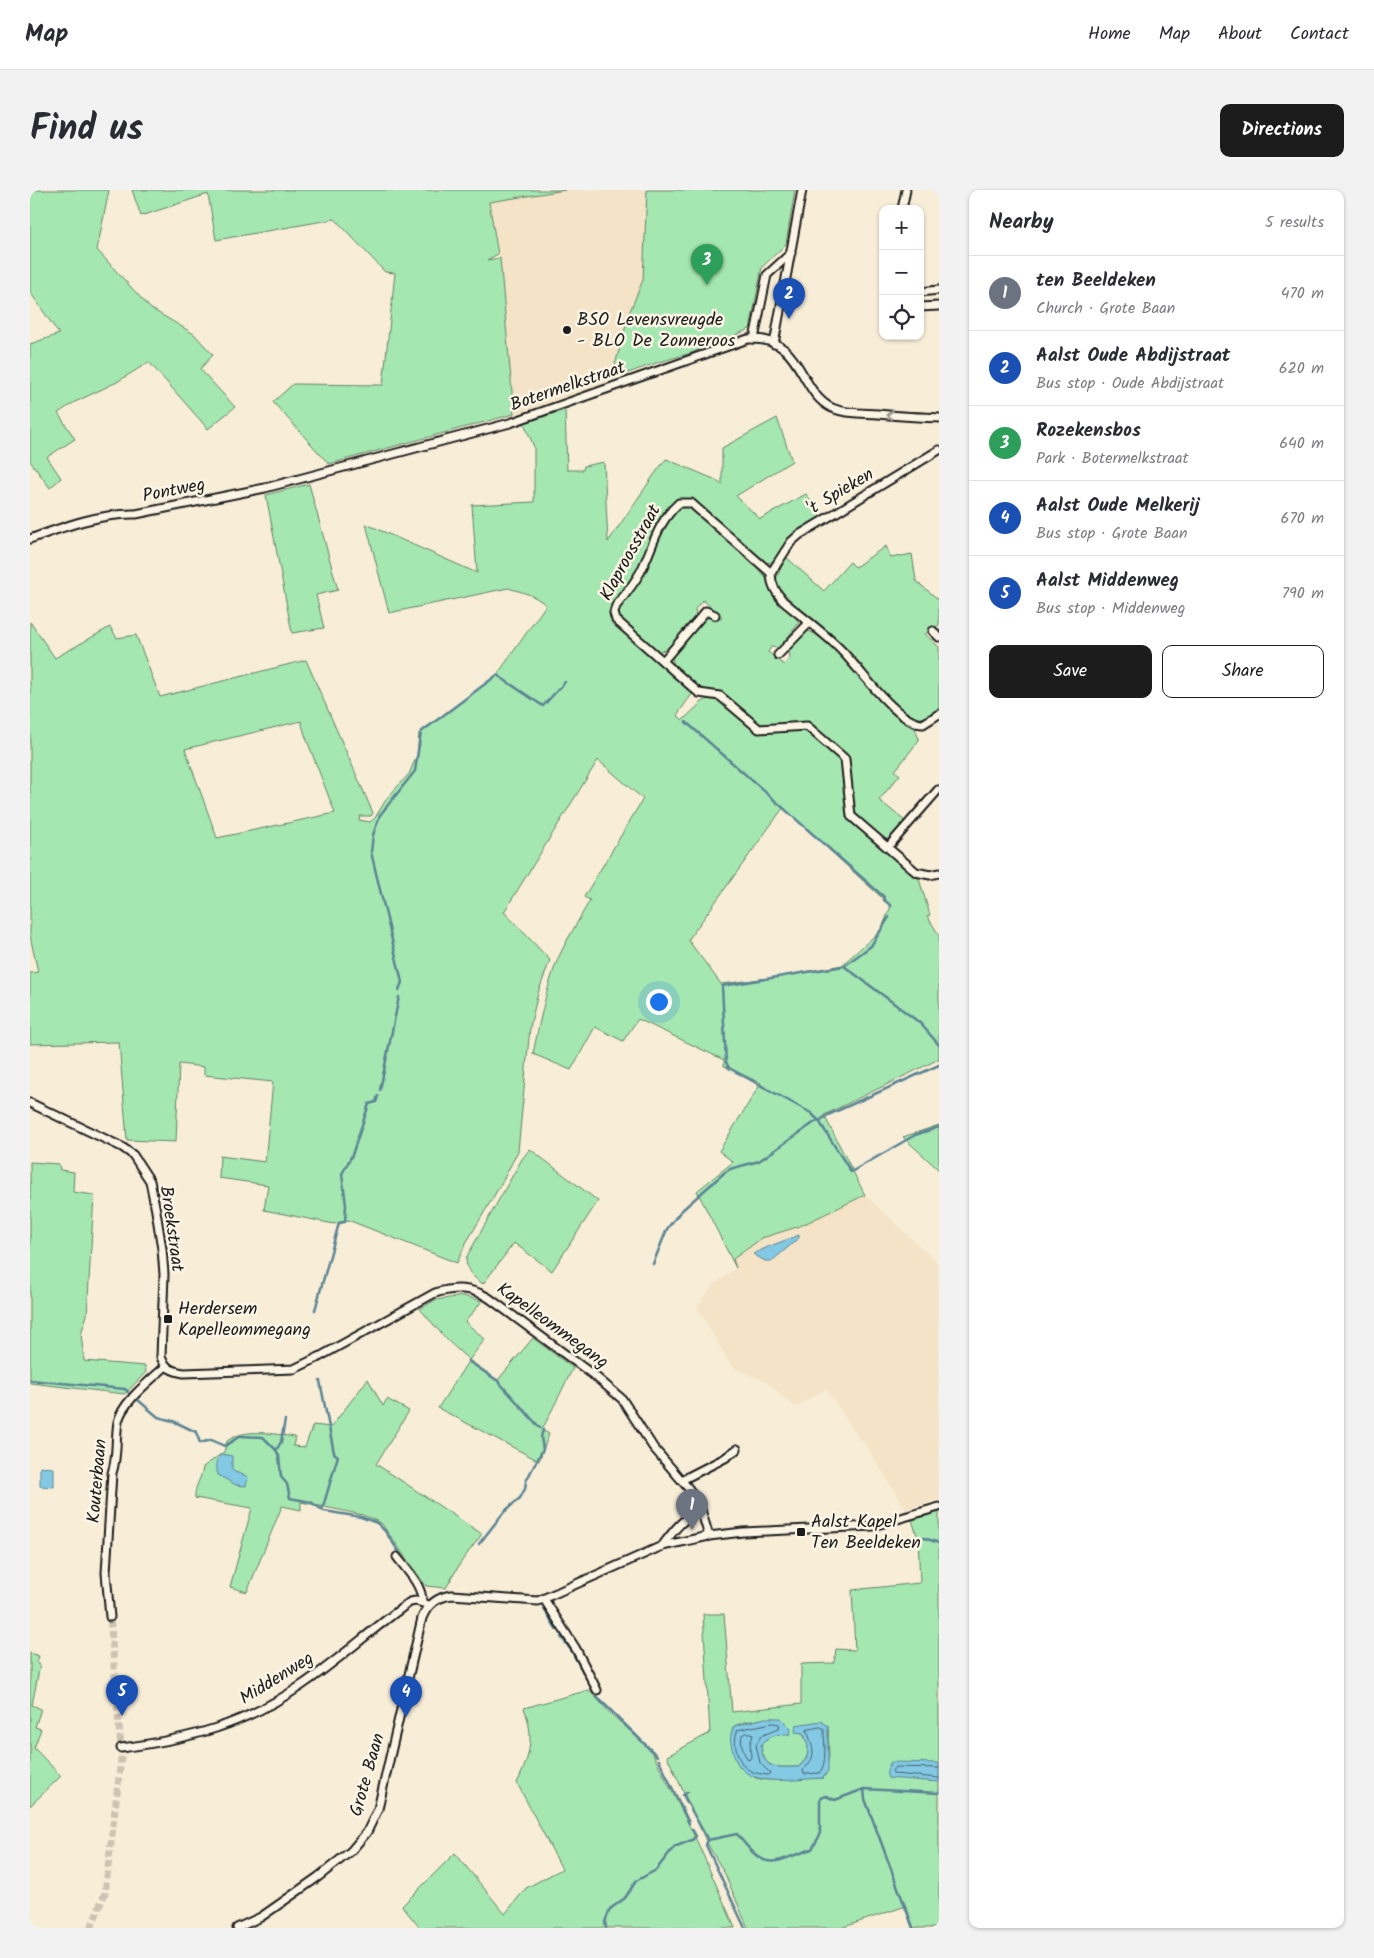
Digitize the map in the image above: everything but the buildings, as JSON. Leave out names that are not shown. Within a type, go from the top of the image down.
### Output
[{"type":"street","points":[[774,344],[802,190]]},
{"type":"street","points":[[903,205],[906,190]]},
{"type":"street","points":[[754,339],[767,275],[791,253]]},
{"type":"street","points":[[924,292],[939,290]]},
{"type":"street","points":[[924,307],[939,306]]},
{"type":"street","name":"Botermelkstraat","points":[[325,473],[510,423],[740,341],[754,339],[774,344],[788,352],[818,396],[830,407],[851,413],[939,418]]},
{"type":"street","name":"'t Spieken","points":[[771,573],[791,542],[799,536],[939,450]]},
{"type":"street","name":"Pontweg","points":[[30,539],[80,522],[123,514],[136,514],[203,501],[325,473]]},
{"type":"street","name":"Klaproosstraat","points":[[939,714],[923,724],[911,721],[873,688],[855,664],[838,647],[776,592],[771,582],[771,573],[695,506],[685,502],[679,504],[658,528],[641,571],[616,606],[614,613],[616,620],[699,693],[720,696],[759,729],[807,726],[845,759],[851,816],[916,872],[930,875],[939,873]]},
{"type":"street","points":[[663,661],[706,611],[715,615]]},
{"type":"street","points":[[778,655],[808,622]]},
{"type":"street","points":[[933,631],[939,637]]},
{"type":"street","points":[[888,848],[938,790]]},
{"type":"street","name":"Broekstraat","points":[[30,1103],[122,1147],[134,1155],[150,1180],[162,1249],[164,1285],[160,1351],[162,1361],[166,1366]]},
{"type":"street","name":"Kapelleommegang","points":[[166,1366],[173,1371],[184,1372],[294,1369],[435,1293],[456,1288],[472,1290],[490,1298],[622,1398],[653,1447],[682,1480],[701,1510],[709,1536]]},
{"type":"street","name":"Kouterbaan","points":[[110,1617],[106,1573],[112,1473],[115,1465],[118,1422],[126,1406],[166,1366]]},
{"type":"street","points":[[682,1480],[737,1449]]},
{"type":"street","points":[[397,1557],[414,1581],[422,1596],[422,1602],[429,1606],[439,1598],[452,1595],[532,1601],[544,1599],[662,1546],[709,1536],[743,1532],[873,1526],[939,1507]]},
{"type":"street","points":[[662,1546],[670,1535],[693,1513],[701,1510]]},
{"type":"street","points":[[544,1599],[576,1649],[597,1690]]},
{"type":"street","name":"Middenweg","points":[[121,1748],[187,1737],[223,1726],[254,1713],[302,1686],[410,1602],[422,1602]]},
{"type":"street","name":"Grote Baan","points":[[237,1928],[261,1917],[318,1877],[351,1851],[367,1832],[378,1809],[422,1618],[429,1606]]},
{"type":"shaded area","name":"BSO Levensvreugde - BLO De Zonneroos","points":[[565,190],[647,190],[643,280],[611,379],[597,386],[514,414],[500,258],[489,201]]},
{"type":"shaded area","points":[[865,1195],[939,1264],[939,1499],[906,1510],[862,1439],[860,1440],[826,1389],[795,1407],[767,1382],[732,1367],[697,1307],[712,1286],[736,1268],[733,1259],[762,1238],[800,1226]]},
{"type":"green space","points":[[30,190],[109,190],[97,250],[150,308],[194,334],[213,355],[200,369],[235,407],[208,429],[149,362],[117,382],[75,402],[58,413],[75,439],[47,457],[61,478],[50,488],[30,461],[30,344],[59,334],[30,292]]},
{"type":"green space","points":[[132,190],[214,190],[214,192],[223,190],[565,190],[489,202],[498,254],[487,260],[500,258],[514,414],[329,464],[273,402],[293,384],[383,385],[395,273],[385,272],[335,219],[216,240],[208,194],[141,216]]},
{"type":"green space","points":[[647,190],[795,190],[786,244],[762,267],[750,329],[691,353],[611,379],[630,311],[643,280]]},
{"type":"green space","points":[[565,410],[567,470],[583,470],[584,466],[604,462],[608,542],[666,459],[714,479],[722,485],[722,448],[777,418],[792,461],[736,496],[760,519],[806,494],[822,518],[795,536],[774,562],[763,563],[696,503],[683,499],[671,504],[656,526],[629,585],[613,603],[610,617],[617,626],[692,694],[677,715],[683,720],[702,702],[710,698],[720,700],[758,731],[803,730],[841,762],[848,819],[919,879],[930,915],[927,916],[939,935],[939,1059],[824,1115],[865,1195],[800,1226],[762,1238],[733,1259],[736,1268],[697,1191],[733,1162],[719,1151],[761,1083],[724,1066],[724,1060],[638,1019],[623,1041],[595,1027],[571,1070],[533,1054],[545,999],[555,966],[590,900],[584,897],[643,799],[598,760],[504,912],[550,960],[538,993],[530,1027],[518,1151],[466,1243],[457,1263],[348,1220],[334,1224],[264,1210],[268,1185],[219,1178],[220,1156],[265,1162],[273,1082],[204,1075],[204,1067],[179,1064],[176,1142],[127,1140],[119,1042],[30,1044],[30,973],[38,972],[30,936],[30,622],[55,658],[110,627],[117,638],[136,635],[160,697],[306,660],[373,813],[371,816],[360,816],[359,820],[370,822],[375,818],[387,798],[409,774],[417,755],[419,733],[497,675],[546,605],[533,596],[508,588],[389,613],[366,524],[477,573],[472,505],[534,502],[534,447],[524,423]],"holes":[[[301,721],[335,813],[217,838],[185,749]],[[783,808],[891,906],[881,930],[842,965],[777,977],[721,984],[688,940]]]},
{"type":"green space","points":[[309,484],[338,590],[316,595],[324,628],[292,633],[266,495]]},
{"type":"green space","points":[[689,507],[766,577],[776,598],[798,620],[799,623],[779,648],[771,647],[768,652],[784,665],[790,658],[789,650],[802,635],[808,631],[815,634],[844,657],[872,692],[915,728],[919,740],[895,771],[900,775],[879,800],[905,821],[891,839],[883,839],[855,816],[852,804],[850,768],[847,758],[811,726],[764,725],[754,722],[722,695],[703,691],[674,666],[672,657],[707,617],[717,621],[722,617],[703,600],[695,609],[696,615],[668,649],[657,652],[619,619],[620,606],[662,528],[679,508]]},
{"type":"green space","points":[[886,546],[891,558],[912,554],[916,581],[939,600],[939,625],[925,634],[939,647],[939,709],[930,715],[918,719],[907,714],[877,687],[862,665],[803,613],[776,585],[776,579],[786,557],[824,591],[850,562],[855,567]]},
{"type":"green space","points":[[939,1125],[939,1170],[903,1137]]},
{"type":"green space","points":[[530,1149],[598,1201],[552,1271],[514,1243],[483,1284],[471,1274],[467,1267],[466,1258],[522,1159]]},
{"type":"green space","points":[[30,1162],[59,1164],[60,1170],[74,1172],[73,1192],[94,1195],[87,1315],[81,1334],[84,1361],[145,1366],[146,1372],[125,1394],[30,1383]]},
{"type":"green space","points":[[463,1296],[482,1301],[465,1322],[485,1339],[469,1360],[447,1340],[420,1309],[435,1300]]},
{"type":"green space","points":[[533,1338],[573,1368],[542,1430],[549,1434],[539,1461],[438,1408],[469,1360],[498,1380]]},
{"type":"green space","points":[[368,1379],[383,1406],[387,1399],[409,1411],[376,1464],[482,1534],[461,1562],[446,1588],[426,1586],[381,1523],[363,1515],[301,1502],[301,1510],[282,1506],[247,1592],[230,1587],[252,1508],[195,1498],[203,1467],[224,1452],[227,1441],[243,1434],[269,1433],[295,1437],[293,1446],[305,1447],[313,1425],[331,1427]]},
{"type":"green space","points":[[939,1512],[939,1928],[914,1928],[906,1906],[841,1928],[748,1928],[725,1874],[707,1843],[667,1756],[710,1733],[703,1614],[724,1614],[732,1712],[801,1704],[801,1664],[834,1663],[836,1649],[855,1650],[852,1590],[920,1583],[918,1538],[912,1520]],"holes":[[[773,1718],[785,1723],[790,1734],[770,1737],[761,1745],[765,1759],[773,1766],[798,1767],[807,1757],[808,1746],[804,1736],[796,1726],[821,1721],[828,1726],[829,1757],[823,1778],[767,1780],[755,1778],[734,1726],[744,1722]]]},
{"type":"green space","points":[[30,1653],[39,1656],[37,1663],[40,1665],[32,1705],[41,1709],[35,1727],[41,1729],[34,1748],[61,1776],[30,1806]]},
{"type":"green space","points":[[589,1690],[653,1754],[696,1839],[735,1928],[420,1928],[402,1906],[455,1853],[505,1914],[526,1888],[562,1869],[517,1783],[528,1755],[530,1737],[524,1708]]},
{"type":"water","points":[[799,1235],[799,1238],[772,1261],[765,1261],[753,1254],[770,1246]]},
{"type":"water","points":[[222,1454],[232,1456],[232,1470],[248,1478],[246,1486],[236,1485],[218,1475],[217,1464]]},
{"type":"water","points":[[40,1467],[54,1468],[54,1487],[40,1486]]},
{"type":"water","points":[[765,1718],[781,1718],[791,1729],[790,1734],[770,1737],[761,1745],[762,1753],[768,1763],[778,1767],[798,1767],[807,1756],[808,1748],[805,1738],[803,1733],[795,1732],[796,1725],[821,1721],[828,1726],[828,1771],[823,1778],[770,1780],[757,1778],[746,1773],[738,1764],[733,1752],[731,1733],[734,1726]]},
{"type":"water","points":[[891,1762],[939,1763],[939,1782],[888,1778],[887,1772]]},
{"type":"waterway","points":[[399,990],[402,982],[371,852],[373,835],[380,815],[415,771],[421,732],[497,675],[543,706],[565,682]]},
{"type":"waterway","points":[[686,722],[884,897],[883,899],[891,906]]},
{"type":"waterway","points":[[889,917],[871,946],[844,966],[920,1023],[939,1045]]},
{"type":"waterway","points":[[844,966],[722,986],[726,1062],[729,1068],[811,1113],[819,1121],[851,1172],[915,1135],[939,1127]]},
{"type":"waterway","points":[[380,1090],[399,997]]},
{"type":"waterway","points":[[653,1264],[667,1229],[680,1212],[724,1173],[730,1169],[759,1161],[828,1115],[939,1065]]},
{"type":"waterway","points":[[315,1310],[339,1223],[345,1222],[346,1205],[342,1174],[352,1155],[369,1104],[376,1102],[378,1096]]},
{"type":"waterway","points":[[468,1361],[498,1381],[540,1428]]},
{"type":"waterway","points":[[30,1380],[125,1389],[128,1392]]},
{"type":"waterway","points":[[320,1381],[334,1453],[338,1456],[322,1510]]},
{"type":"waterway","points":[[138,1400],[158,1417],[173,1421],[196,1432],[200,1443],[211,1440],[225,1446],[240,1436],[263,1437],[276,1450],[279,1456],[281,1477],[287,1484],[290,1498],[311,1502],[324,1511],[361,1517],[377,1523],[385,1531],[412,1571]]},
{"type":"waterway","points":[[277,1449],[281,1442],[285,1420]]},
{"type":"waterway","points":[[479,1544],[504,1512],[520,1498],[525,1489],[526,1481],[543,1449],[541,1437],[543,1430]]},
{"type":"waterway","points":[[924,1538],[939,1543]]},
{"type":"waterway","points":[[544,1609],[557,1630]]},
{"type":"waterway","points":[[561,1637],[571,1650],[593,1691]]},
{"type":"waterway","points":[[597,1697],[657,1756]]},
{"type":"waterway","points":[[659,1760],[689,1823]]},
{"type":"waterway","points":[[708,1840],[737,1834],[763,1860],[778,1861],[812,1849],[820,1835],[820,1798],[826,1796],[835,1800],[864,1789]]},
{"type":"waterway","points":[[913,1928],[865,1799],[864,1789],[939,1793]]},
{"type":"waterway","points":[[688,1792],[683,1795],[708,1840],[706,1845],[745,1928]]},
{"type":"waterway","points":[[606,1928],[605,1922],[610,1909],[625,1898],[636,1881],[656,1870],[674,1847],[692,1840],[696,1836],[692,1829]]},
{"type":"tunnel","points":[[91,1928],[105,1893],[121,1759],[110,1617]]},
{"type":"place","name":"Rozekensbos","points":[[707,285]]},
{"type":"place","name":"Aalst Oude Abdijstraat","points":[[789,319]]},
{"type":"place","name":"BSO Levensvreugde - BLO De Zonneroos","points":[[567,330]]},
{"type":"place","name":"Herdersem Kapelleommegang","points":[[168,1319]]},
{"type":"place","name":"ten Beeldeken","points":[[692,1530]]},
{"type":"place","name":"Aalst Kapel Ten Beeldeken","points":[[801,1532]]},
{"type":"place","name":"Aalst Middenweg","points":[[122,1716]]},
{"type":"place","name":"Aalst Oude Melkerij","points":[[406,1717]]}]
